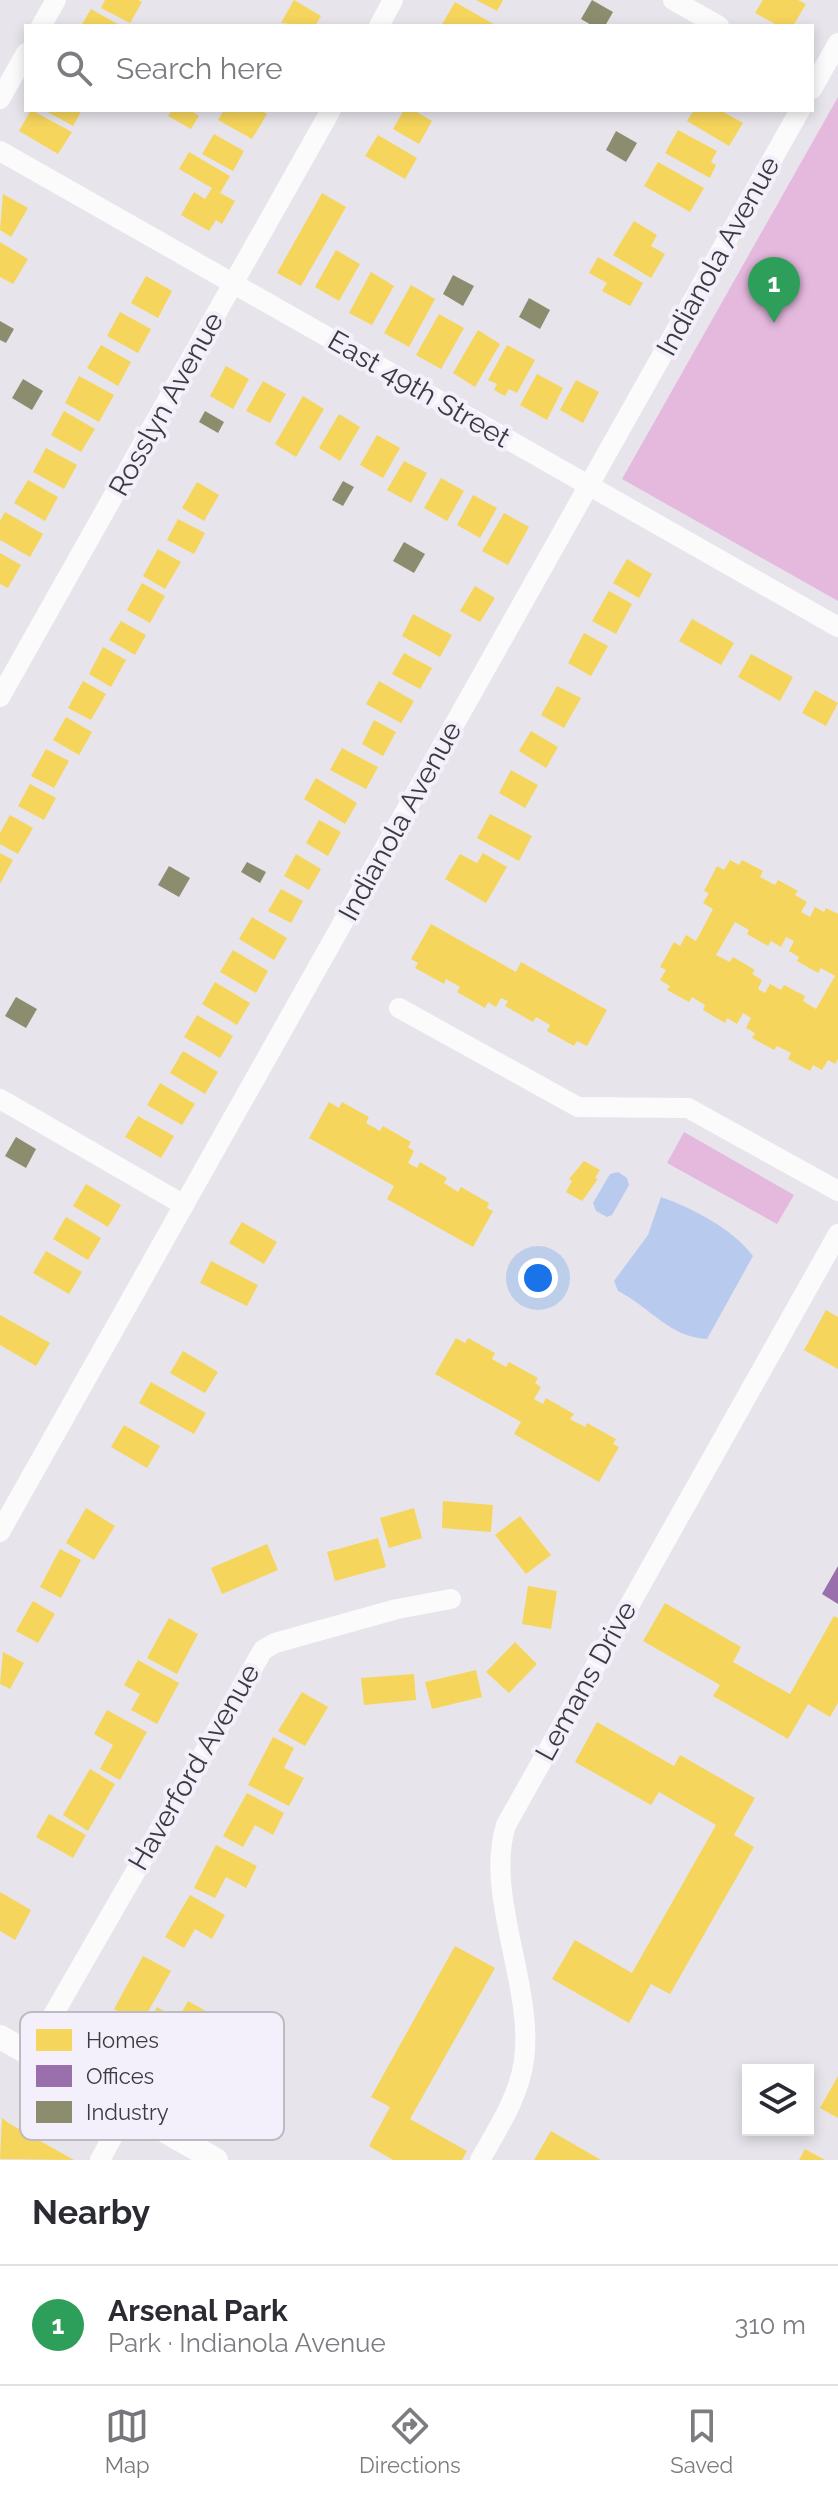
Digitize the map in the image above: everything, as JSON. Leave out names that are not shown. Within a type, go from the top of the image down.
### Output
[{"type":"street","points":[[42,24],[56,0]]},
{"type":"street","points":[[380,24],[393,0]]},
{"type":"street","points":[[673,0],[715,24]]},
{"type":"street","points":[[814,81],[838,43]]},
{"type":"street","points":[[0,99],[24,57]]},
{"type":"street","name":"Rosslyn Avenue","points":[[0,697],[330,112]]},
{"type":"street","name":"Indianola Avenue","points":[[0,1532],[799,112]]},
{"type":"street","name":"East 49th Street","points":[[0,151],[838,627]]},
{"type":"street","points":[[399,1008],[578,1107],[688,1108],[838,1191]]},
{"type":"street","points":[[0,1099],[184,1205]]},
{"type":"street","name":"Lemans Drive","points":[[480,2160],[510,2106],[524,2053],[523,2017],[500,1865],[506,1825],[838,1234]]},
{"type":"street","name":"Haverford Avenue","points":[[55,2012],[263,1650],[275,1643],[397,1609],[451,1599]]},
{"type":"street","points":[[0,2037],[20,2049]]},
{"type":"street","points":[[100,2160],[111,2140]]},
{"type":"street","points":[[180,2140],[216,2160]]},
{"type":"shaded area","points":[[838,97],[838,601],[622,479]]},
{"type":"shaded area","points":[[684,1132],[794,1195],[777,1224],[667,1163]]},
{"type":"water","points":[[618,1172],[627,1178],[629,1185],[612,1215],[607,1217],[596,1211],[593,1203],[610,1174]]},
{"type":"water","points":[[661,1197],[711,1220],[735,1237],[753,1256],[707,1339],[671,1327],[618,1291],[614,1281],[648,1235]]},
{"type":"building: Homes","points":[[105,0],[142,2],[130,23],[101,8]]},
{"type":"building: Homes","points":[[294,0],[321,16],[316,24],[281,23]]},
{"type":"building: Homes","points":[[476,0],[503,0],[497,11]]},
{"type":"building: Homes","points":[[763,0],[798,0],[806,4],[794,24],[775,24],[755,13]]},
{"type":"building: Homes","points":[[455,2],[494,24],[442,24]]},
{"type":"building: Homes","points":[[91,9],[117,24],[82,24]]},
{"type":"building: Homes","points":[[30,112],[35,112],[72,132],[58,154],[19,131]]},
{"type":"building: Homes","points":[[48,112],[81,112],[73,126]]},
{"type":"building: Homes","points":[[171,112],[193,112],[199,116],[191,129],[168,116]]},
{"type":"building: Homes","points":[[223,112],[267,114],[252,139],[218,120]]},
{"type":"building: Homes","points":[[403,112],[416,112],[432,121],[419,144],[393,129]]},
{"type":"building: Homes","points":[[693,112],[724,112],[743,123],[729,146],[687,121]]},
{"type":"building: Homes","points":[[678,130],[717,151],[711,162],[716,165],[710,178],[665,153]]},
{"type":"building: Homes","points":[[214,134],[244,151],[233,171],[202,154]]},
{"type":"building: Homes","points":[[378,135],[417,158],[405,179],[365,156]]},
{"type":"building: Homes","points":[[189,152],[230,176],[220,193],[235,201],[222,224],[216,220],[209,231],[181,215],[194,192],[205,199],[212,188],[179,169]]},
{"type":"building: Homes","points":[[658,162],[704,188],[690,212],[644,186]]},
{"type":"building: Homes","points":[[322,193],[346,207],[301,286],[277,273]]},
{"type":"building: Homes","points":[[3,194],[28,208],[11,237],[0,230]]},
{"type":"building: Homes","points":[[634,221],[657,235],[651,246],[665,254],[651,278],[613,255]]},
{"type":"building: Homes","points":[[0,242],[28,259],[13,284],[0,277]]},
{"type":"building: Homes","points":[[336,250],[360,264],[339,301],[315,287]]},
{"type":"building: Homes","points":[[598,257],[643,283],[630,306],[602,291],[607,283],[589,273]]},
{"type":"building: Homes","points":[[371,272],[394,286],[372,325],[349,313]]},
{"type":"building: Homes","points":[[146,276],[172,291],[158,318],[131,303]]},
{"type":"building: Homes","points":[[411,285],[435,299],[409,347],[384,333]]},
{"type":"building: Homes","points":[[120,312],[151,329],[138,353],[107,336]]},
{"type":"building: Homes","points":[[439,314],[464,328],[441,369],[416,355]]},
{"type":"building: Homes","points":[[478,330],[500,344],[475,387],[453,373]]},
{"type":"building: Homes","points":[[101,345],[131,362],[118,386],[87,368]]},
{"type":"building: Homes","points":[[507,345],[535,360],[517,393],[509,389],[505,396],[494,390],[497,384],[488,380]]},
{"type":"building: Homes","points":[[226,366],[249,379],[233,409],[210,396]]},
{"type":"building: Homes","points":[[537,374],[563,388],[547,420],[520,405]]},
{"type":"building: Homes","points":[[79,376],[114,395],[99,422],[65,403]]},
{"type":"building: Homes","points":[[576,380],[599,392],[583,423],[560,410]]},
{"type":"building: Homes","points":[[263,381],[286,394],[270,423],[246,411]]},
{"type":"building: Homes","points":[[303,396],[324,409],[296,457],[275,444]]},
{"type":"building: Homes","points":[[64,411],[95,429],[81,452],[51,435]]},
{"type":"building: Homes","points":[[339,414],[360,427],[340,461],[319,448]]},
{"type":"building: Homes","points":[[377,435],[400,448],[383,478],[360,465]]},
{"type":"building: Homes","points":[[46,448],[77,465],[64,489],[33,472]]},
{"type":"building: Homes","points":[[404,461],[427,473],[411,503],[387,490]]},
{"type":"building: Homes","points":[[441,478],[464,491],[447,521],[424,508]]},
{"type":"building: Homes","points":[[28,480],[58,497],[45,521],[14,503]]},
{"type":"building: Homes","points":[[197,482],[219,495],[204,521],[182,508]]},
{"type":"building: Homes","points":[[473,495],[497,508],[480,538],[457,525]]},
{"type":"building: Homes","points":[[5,512],[43,534],[30,557],[0,540],[0,521]]},
{"type":"building: Homes","points":[[504,513],[529,527],[508,565],[482,551]]},
{"type":"building: Homes","points":[[178,519],[205,533],[194,554],[167,540]]},
{"type":"building: Homes","points":[[158,549],[181,562],[165,589],[143,576]]},
{"type":"building: Homes","points":[[0,553],[21,565],[8,588],[0,584]]},
{"type":"building: Homes","points":[[627,559],[652,574],[639,598],[613,583]]},
{"type":"building: Homes","points":[[142,583],[165,596],[150,623],[127,610]]},
{"type":"building: Homes","points":[[475,586],[495,598],[480,622],[460,611]]},
{"type":"building: Homes","points":[[609,591],[632,604],[616,634],[592,621]]},
{"type":"building: Homes","points":[[413,614],[452,635],[440,657],[402,636]]},
{"type":"building: Homes","points":[[692,619],[734,643],[721,665],[679,641]]},
{"type":"building: Homes","points":[[121,621],[146,635],[135,655],[109,640]]},
{"type":"building: Homes","points":[[584,633],[608,646],[591,676],[568,663]]},
{"type":"building: Homes","points":[[103,647],[126,660],[111,687],[89,674]]},
{"type":"building: Homes","points":[[404,653],[432,668],[420,689],[392,674]]},
{"type":"building: Homes","points":[[751,654],[793,677],[780,701],[738,677]]},
{"type":"building: Homes","points":[[83,681],[106,694],[91,720],[68,708]]},
{"type":"building: Homes","points":[[379,681],[414,701],[401,723],[366,704]]},
{"type":"building: Homes","points":[[557,686],[581,698],[564,728],[541,715]]},
{"type":"building: Homes","points":[[815,690],[838,703],[826,726],[802,713]]},
{"type":"building: Homes","points":[[66,717],[92,732],[79,755],[53,740]]},
{"type":"building: Homes","points":[[374,720],[396,732],[383,756],[362,744]]},
{"type":"building: Homes","points":[[531,731],[558,747],[546,768],[519,751]]},
{"type":"building: Homes","points":[[342,748],[378,767],[366,789],[330,770]]},
{"type":"building: Homes","points":[[46,749],[69,761],[54,788],[31,776]]},
{"type":"building: Homes","points":[[511,770],[538,785],[525,808],[499,793]]},
{"type":"building: Homes","points":[[316,778],[357,803],[345,824],[304,799]]},
{"type":"building: Homes","points":[[30,784],[56,798],[44,820],[18,806]]},
{"type":"building: Homes","points":[[490,814],[532,836],[519,861],[477,838]]},
{"type":"building: Homes","points":[[10,815],[33,828],[18,854],[0,844],[0,833]]},
{"type":"building: Homes","points":[[319,820],[341,832],[328,856],[306,843]]},
{"type":"building: Homes","points":[[0,853],[13,860],[0,884]]},
{"type":"building: Homes","points":[[483,853],[507,867],[486,903],[445,879],[460,854],[477,863]]},
{"type":"building: Homes","points":[[296,854],[321,869],[309,890],[284,876]]},
{"type":"building: Homes","points":[[730,860],[739,865],[742,860],[763,871],[760,877],[775,885],[778,880],[798,891],[795,895],[807,902],[801,912],[810,917],[815,907],[838,914],[838,1059],[835,1064],[828,1060],[822,1070],[813,1065],[810,1071],[788,1059],[791,1053],[777,1046],[774,1050],[752,1038],[755,1033],[746,1028],[751,1018],[743,1013],[737,1024],[727,1018],[725,1023],[703,1010],[705,1005],[692,997],[689,1002],[667,990],[670,986],[660,980],[666,970],[660,967],[674,942],[680,946],[686,935],[696,941],[713,909],[703,903],[709,893],[704,891],[717,866],[724,870]],"holes":[[[735,922],[749,930],[747,934],[768,946],[771,941],[781,947],[786,937],[794,941],[789,951],[799,957],[797,961],[818,973],[821,968],[835,976],[816,1009],[803,1001],[805,996],[784,985],[781,990],[770,984],[765,993],[758,989],[762,980],[752,974],[755,970],[733,957],[730,962],[716,955]]]},
{"type":"building: Homes","points":[[281,889],[303,901],[291,923],[268,911]]},
{"type":"building: Homes","points":[[252,917],[287,938],[274,960],[239,939]]},
{"type":"building: Homes","points":[[431,924],[516,972],[521,962],[607,1010],[587,1046],[577,1041],[574,1046],[547,1031],[550,1025],[536,1017],[533,1022],[505,1006],[508,1001],[501,998],[496,1007],[488,1002],[485,1008],[457,992],[460,987],[446,979],[444,984],[415,968],[418,963],[411,959]]},
{"type":"building: Homes","points":[[233,950],[268,971],[256,993],[220,972]]},
{"type":"building: Homes","points":[[215,982],[250,1003],[237,1025],[202,1004]]},
{"type":"building: Homes","points":[[197,1015],[233,1036],[220,1058],[184,1037]]},
{"type":"building: Homes","points":[[183,1051],[218,1072],[205,1094],[170,1073]]},
{"type":"building: Homes","points":[[160,1083],[195,1104],[182,1125],[147,1105]]},
{"type":"building: Homes","points":[[329,1102],[339,1108],[342,1102],[369,1117],[366,1123],[380,1131],[383,1126],[411,1142],[408,1147],[414,1151],[408,1163],[417,1168],[420,1162],[447,1178],[444,1183],[458,1192],[461,1187],[489,1203],[487,1208],[493,1211],[473,1247],[387,1199],[394,1186],[309,1138]]},
{"type":"building: Homes","points":[[138,1116],[174,1136],[161,1158],[125,1137]]},
{"type":"building: Homes","points":[[584,1161],[600,1170],[595,1178],[598,1179],[582,1201],[566,1192],[572,1181],[569,1179]]},
{"type":"building: Homes","points":[[86,1184],[121,1205],[108,1227],[73,1206]]},
{"type":"building: Homes","points":[[66,1217],[101,1238],[88,1260],[53,1239]]},
{"type":"building: Homes","points":[[242,1222],[277,1242],[264,1264],[229,1243]]},
{"type":"building: Homes","points":[[46,1251],[82,1272],[69,1294],[33,1273]]},
{"type":"building: Homes","points":[[211,1261],[258,1285],[247,1306],[200,1283]]},
{"type":"building: Homes","points":[[826,1310],[838,1317],[838,1369],[804,1350]]},
{"type":"building: Homes","points":[[0,1315],[50,1343],[36,1366],[0,1345]]},
{"type":"building: Homes","points":[[456,1338],[465,1343],[468,1338],[495,1353],[492,1359],[506,1367],[509,1362],[538,1378],[535,1383],[541,1387],[534,1399],[543,1404],[546,1398],[574,1414],[570,1419],[585,1427],[587,1423],[616,1439],[613,1444],[619,1447],[599,1482],[514,1434],[521,1422],[435,1374]]},
{"type":"building: Homes","points":[[183,1351],[218,1372],[205,1393],[170,1373]]},
{"type":"building: Homes","points":[[151,1382],[206,1413],[194,1434],[139,1403]]},
{"type":"building: Homes","points":[[124,1425],[160,1446],[147,1468],[111,1447]]},
{"type":"building: Homes","points":[[443,1501],[493,1505],[491,1532],[442,1528]]},
{"type":"building: Homes","points":[[86,1508],[115,1526],[94,1560],[66,1543]]},
{"type":"building: Homes","points":[[414,1508],[422,1538],[389,1548],[380,1518]]},
{"type":"building: Homes","points":[[520,1516],[551,1555],[526,1574],[495,1535]]},
{"type":"building: Homes","points":[[378,1538],[386,1567],[335,1581],[327,1552]]},
{"type":"building: Homes","points":[[267,1544],[278,1570],[222,1594],[211,1568]]},
{"type":"building: Homes","points":[[60,1549],[81,1560],[61,1598],[40,1587]]},
{"type":"building: Homes","points":[[528,1586],[557,1591],[551,1629],[522,1624]]},
{"type":"building: Homes","points":[[33,1601],[55,1614],[38,1643],[16,1631]]},
{"type":"building: Homes","points":[[665,1603],[741,1647],[733,1662],[790,1694],[834,1616],[838,1618],[838,1703],[830,1717],[808,1704],[788,1739],[713,1696],[720,1685],[643,1641]]},
{"type":"building: Homes","points":[[169,1618],[198,1634],[177,1674],[147,1658]]},
{"type":"building: Homes","points":[[515,1642],[537,1664],[509,1693],[486,1672]]},
{"type":"building: Homes","points":[[3,1652],[24,1663],[10,1689],[0,1684]]},
{"type":"building: Homes","points":[[138,1660],[179,1683],[157,1724],[131,1710],[140,1694],[124,1685]]},
{"type":"building: Homes","points":[[476,1670],[482,1697],[432,1709],[425,1682]]},
{"type":"building: Homes","points":[[414,1674],[416,1700],[364,1705],[361,1678]]},
{"type":"building: Homes","points":[[302,1692],[328,1707],[305,1746],[278,1731]]},
{"type":"building: Homes","points":[[107,1710],[147,1732],[120,1780],[100,1769],[113,1745],[94,1734]]},
{"type":"building: Homes","points":[[597,1722],[674,1766],[680,1755],[755,1798],[734,1835],[754,1847],[670,1994],[651,1984],[629,2023],[552,1979],[575,1940],[632,1973],[716,1825],[659,1792],[651,1805],[575,1762]]},
{"type":"building: Homes","points":[[273,1737],[294,1748],[284,1768],[304,1778],[289,1806],[248,1785]]},
{"type":"building: Homes","points":[[90,1769],[115,1784],[88,1831],[63,1815]]},
{"type":"building: Homes","points":[[247,1793],[284,1813],[273,1835],[255,1825],[243,1847],[223,1836]]},
{"type":"building: Homes","points":[[49,1814],[86,1835],[73,1858],[36,1837]]},
{"type":"building: Homes","points":[[216,1845],[257,1866],[246,1888],[226,1877],[215,1898],[194,1888]]},
{"type":"building: Homes","points":[[0,1892],[31,1910],[15,1940],[0,1931]]},
{"type":"building: Homes","points":[[190,1895],[225,1915],[212,1939],[195,1929],[184,1948],[165,1937]]},
{"type":"building: Homes","points":[[455,1946],[495,1968],[410,2119],[467,2151],[462,2160],[393,2160],[369,2146],[390,2107],[371,2097]]},
{"type":"building: Homes","points":[[143,1956],[171,1971],[148,2012],[119,2012],[114,2009]]},
{"type":"building: Homes","points":[[188,2001],[207,2012],[182,2012]]},
{"type":"building: Homes","points":[[838,2076],[838,2118],[820,2108]]},
{"type":"building: Homes","points":[[2,2118],[20,2130],[20,2140],[38,2140],[74,2160],[0,2159]]},
{"type":"building: Homes","points":[[551,2131],[601,2160],[534,2160]]},
{"type":"building: Homes","points":[[805,2149],[825,2160],[799,2160]]},
{"type":"building: Offices","points":[[838,1566],[838,1604],[822,1594]]},
{"type":"building: Industry","points":[[592,0],[613,12],[606,24],[590,24],[581,19]]},
{"type":"building: Industry","points":[[616,131],[637,143],[626,162],[606,150]]},
{"type":"building: Industry","points":[[453,275],[474,286],[463,306],[443,294]]},
{"type":"building: Industry","points":[[529,298],[550,310],[540,329],[519,317]]},
{"type":"building: Industry","points":[[0,321],[14,329],[6,343],[0,340]]},
{"type":"building: Industry","points":[[23,379],[43,391],[32,410],[12,398]]},
{"type":"building: Industry","points":[[205,411],[224,422],[218,433],[199,422]]},
{"type":"building: Industry","points":[[343,481],[354,487],[343,506],[332,500]]},
{"type":"building: Industry","points":[[404,542],[425,554],[414,573],[393,561]]},
{"type":"building: Industry","points":[[247,862],[266,872],[260,883],[241,872]]},
{"type":"building: Industry","points":[[169,866],[190,878],[179,897],[158,885]]},
{"type":"building: Industry","points":[[16,997],[37,1009],[26,1028],[5,1016]]},
{"type":"building: Industry","points":[[16,1137],[36,1149],[26,1168],[5,1156]]},
{"type":"place","name":"Arsenal Park","points":[[774,323]]}]
